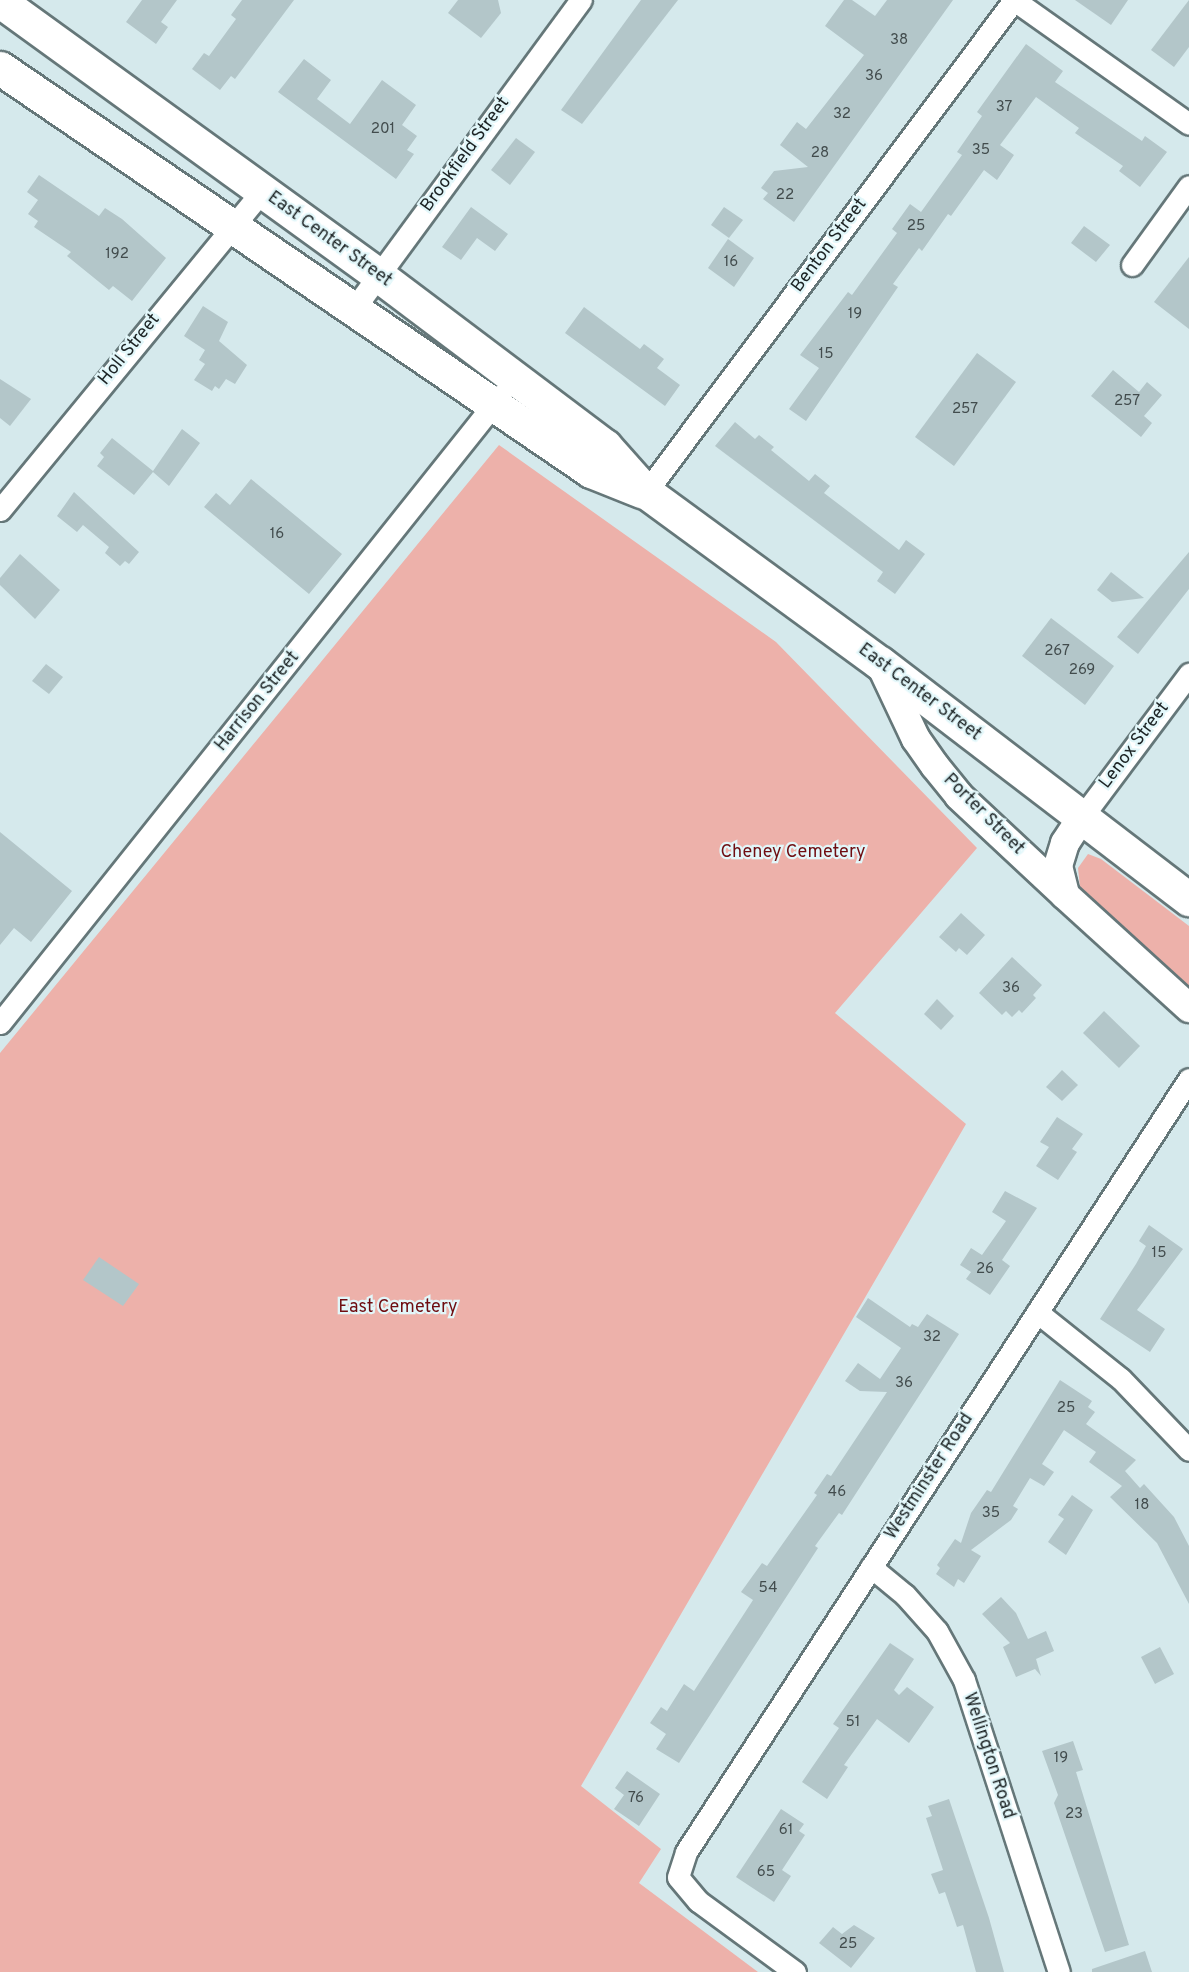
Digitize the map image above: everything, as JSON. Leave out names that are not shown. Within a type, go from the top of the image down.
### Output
[{"type":"main road","name":"East Center Street","points":[[0,1],[378,275],[605,446],[646,492],[880,663],[1189,899]]},
{"type":"main road","name":"East Center Street","points":[[0,68],[591,471],[646,492]]},
{"type":"street","name":"Brookfield Street","points":[[353,310],[581,0]]},
{"type":"street","points":[[1014,0],[1189,124]]},
{"type":"street","name":"Benton Street","points":[[646,492],[1014,0]]},
{"type":"street","points":[[1132,265],[1189,186]]},
{"type":"street","name":"Holl Street","points":[[0,510],[262,191]]},
{"type":"street","name":"Harrison Street","points":[[0,1023],[515,379]]},
{"type":"street","name":"Porter Street","points":[[880,663],[916,739],[934,766],[959,796],[1189,1008]]},
{"type":"street","name":"Lenox Street","points":[[1082,817],[1189,674]]},
{"type":"street","points":[[1065,895],[1058,866],[1065,843],[1082,817]]},
{"type":"street","name":"Westminster Road","points":[[795,1972],[698,1901],[678,1877],[686,1852],[1189,1079]]},
{"type":"street","points":[[1037,1312],[1121,1379],[1189,1450]]},
{"type":"street","name":"Wellington Road","points":[[871,1567],[905,1594],[937,1631],[964,1680],[1059,1972]]},
{"type":"green space","name":"East Cemetery","points":[[499,445],[776,642],[977,848],[835,1013],[966,1124],[581,1786],[661,1849],[639,1883],[758,1972],[0,1972],[0,1053]]},
{"type":"green space","points":[[1088,854],[1101,859],[1189,926],[1189,987],[1080,887],[1078,868]]},
{"type":"building","points":[[142,0],[177,0],[161,22],[168,27],[156,44],[126,22]]},
{"type":"building","points":[[242,0],[294,0],[235,79],[231,76],[220,90],[192,69],[204,53],[209,56],[236,19],[231,15]]},
{"type":"building","points":[[458,0],[498,0],[501,13],[481,38],[448,13]]},
{"type":"building","points":[[641,0],[678,0],[582,124],[561,110]]},
{"type":"building","points":[[844,0],[852,0],[875,16],[887,0],[953,0],[794,222],[763,199],[768,193],[761,188],[774,171],[808,167],[780,145],[797,122],[806,129],[864,55],[825,26]]},
{"type":"building","points":[[1075,0],[1128,0],[1111,25]]},
{"type":"building","points":[[1189,0],[1189,47],[1174,67],[1151,50]]},
{"type":"building","points":[[1026,44],[1063,71],[1055,82],[1142,141],[1145,136],[1167,152],[1140,187],[1119,171],[1123,166],[1075,133],[1079,128],[1036,97],[1000,145],[1014,155],[997,180],[984,170],[951,216],[948,214],[922,251],[919,248],[893,284],[898,287],[806,421],[789,409],[819,368],[800,355],[848,292],[852,295],[897,233],[892,229],[910,204],[921,212],[962,155],[957,152],[982,116],[977,112]]},
{"type":"building","points":[[304,59],[331,80],[317,99],[350,124],[382,80],[416,105],[402,125],[417,136],[407,150],[414,154],[396,179],[278,92]]},
{"type":"building","points":[[516,138],[535,152],[510,185],[491,170]]},
{"type":"building","points":[[39,175],[99,216],[105,208],[122,219],[166,258],[132,301],[113,286],[109,290],[67,256],[71,252],[34,227],[38,221],[28,214],[38,200],[27,192]]},
{"type":"building","points":[[471,207],[508,234],[495,251],[477,238],[461,260],[442,247]]},
{"type":"building","points":[[724,207],[743,220],[729,238],[711,225]]},
{"type":"building","points":[[1084,226],[1110,245],[1096,262],[1071,243]]},
{"type":"building","points":[[728,239],[754,258],[734,287],[708,268]]},
{"type":"building","points":[[1189,257],[1189,329],[1154,302]]},
{"type":"building","points":[[203,306],[228,322],[219,341],[247,365],[235,384],[226,379],[219,389],[215,386],[212,391],[194,380],[205,364],[199,360],[205,350],[184,336]]},
{"type":"building","points":[[584,307],[640,349],[644,344],[664,359],[657,368],[680,385],[665,406],[565,333]]},
{"type":"building","points":[[977,353],[1016,382],[954,466],[915,437]]},
{"type":"building","points":[[1113,370],[1139,392],[1147,382],[1162,395],[1144,416],[1152,423],[1141,437],[1091,396]]},
{"type":"building","points":[[0,379],[31,399],[10,426],[0,418]]},
{"type":"building","points":[[735,422],[755,439],[759,435],[774,447],[771,450],[809,481],[815,474],[830,486],[824,493],[899,550],[906,540],[925,554],[895,594],[877,581],[883,572],[715,446]]},
{"type":"building","points":[[182,429],[200,443],[169,486],[153,472],[134,495],[97,466],[104,457],[100,453],[112,438],[153,471]]},
{"type":"building","points":[[251,479],[342,554],[309,594],[204,507],[216,493],[230,505]]},
{"type":"building","points":[[74,492],[139,552],[129,564],[125,561],[120,566],[105,553],[109,547],[83,525],[77,532],[57,516]]},
{"type":"building","points":[[1189,552],[1189,589],[1138,654],[1117,637]]},
{"type":"building","points":[[20,554],[60,590],[35,619],[0,585],[0,578]]},
{"type":"building","points":[[1111,572],[1144,598],[1112,602],[1097,590]]},
{"type":"building","points":[[1051,618],[1114,666],[1085,705],[1022,656]]},
{"type":"building","points":[[46,664],[63,677],[49,694],[32,681]]},
{"type":"building","points":[[0,832],[72,891],[31,942],[14,928],[0,945]]},
{"type":"building","points":[[961,913],[985,935],[967,955],[959,948],[956,952],[939,937]]},
{"type":"building","points":[[1012,957],[1042,985],[1033,995],[1036,998],[1022,1013],[1019,1010],[1012,1017],[1006,1011],[1002,1015],[979,993]]},
{"type":"building","points":[[937,999],[954,1016],[941,1030],[924,1014]]},
{"type":"building","points":[[1104,1011],[1140,1046],[1119,1068],[1083,1033]]},
{"type":"building","points":[[1062,1070],[1078,1085],[1062,1101],[1046,1087]]},
{"type":"building","points":[[1057,1117],[1083,1134],[1072,1149],[1077,1152],[1058,1180],[1036,1166],[1049,1147],[1040,1142]]},
{"type":"building","points":[[1005,1191],[1037,1208],[1002,1260],[1010,1266],[990,1295],[966,1279],[971,1272],[960,1265],[971,1248],[982,1255],[1006,1221],[992,1212]]},
{"type":"building","points":[[1149,1225],[1183,1249],[1137,1310],[1165,1329],[1150,1352],[1100,1319],[1146,1246],[1139,1241]]},
{"type":"building","points":[[99,1257],[139,1284],[123,1306],[83,1280]]},
{"type":"building","points":[[868,1298],[910,1327],[912,1324],[918,1327],[927,1314],[959,1334],[842,1515],[839,1513],[815,1546],[818,1548],[679,1763],[656,1749],[666,1734],[650,1723],[661,1707],[667,1711],[684,1684],[694,1691],[753,1600],[741,1592],[762,1563],[767,1566],[817,1495],[814,1493],[827,1474],[831,1476],[887,1392],[860,1391],[845,1381],[858,1363],[880,1379],[901,1348],[856,1317]]},
{"type":"building","points":[[1060,1380],[1092,1401],[1088,1407],[1095,1412],[1086,1424],[1136,1460],[1125,1471],[1140,1488],[1144,1484],[1174,1517],[1189,1546],[1189,1604],[1157,1543],[1110,1497],[1122,1486],[1089,1462],[1096,1452],[1064,1430],[1042,1464],[1054,1472],[1044,1486],[1030,1478],[1013,1506],[1018,1509],[1011,1520],[971,1550],[981,1556],[964,1583],[958,1579],[954,1587],[936,1574],[940,1568],[937,1565],[955,1539],[961,1543],[971,1513],[987,1490],[991,1492]]},
{"type":"building","points":[[1072,1495],[1093,1510],[1066,1555],[1048,1542],[1064,1519],[1058,1515]]},
{"type":"building","points":[[1001,1597],[1016,1613],[1028,1639],[1046,1631],[1054,1651],[1036,1659],[1041,1676],[1035,1669],[1016,1677],[1003,1647],[1010,1643],[982,1614]]},
{"type":"building","points":[[890,1643],[914,1659],[894,1690],[899,1695],[907,1687],[934,1707],[909,1743],[877,1719],[844,1765],[848,1767],[827,1799],[802,1782],[839,1728],[833,1724]]},
{"type":"building","points":[[1160,1647],[1174,1674],[1155,1684],[1141,1657]]},
{"type":"building","points":[[1073,1741],[1083,1770],[1076,1772],[1129,1945],[1105,1952],[1054,1803],[1058,1795],[1042,1751]]},
{"type":"building","points":[[627,1771],[660,1794],[639,1826],[614,1809],[624,1795],[615,1788]]},
{"type":"building","points":[[949,1799],[989,1918],[1004,1972],[976,1972],[963,1925],[957,1927],[945,1892],[939,1894],[931,1874],[943,1870],[926,1818],[932,1816],[928,1806]]},
{"type":"building","points":[[781,1809],[804,1824],[799,1831],[805,1835],[782,1870],[791,1876],[774,1902],[736,1877]]},
{"type":"building","points":[[854,1925],[875,1938],[851,1968],[819,1943],[833,1927],[842,1934]]},
{"type":"building","points":[[1145,1951],[1152,1972],[1092,1972],[1092,1969]]},
{"type":"park label","name":"Cheney Cemetery","points":[[793,853]]}]
